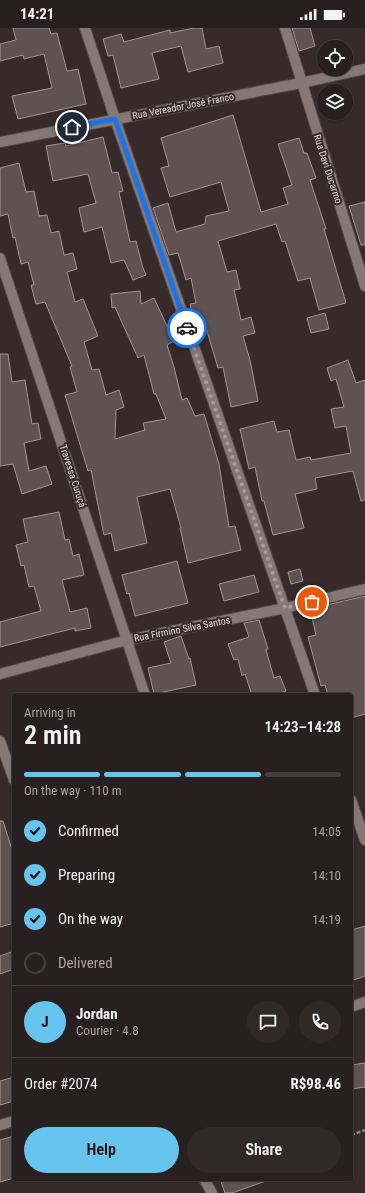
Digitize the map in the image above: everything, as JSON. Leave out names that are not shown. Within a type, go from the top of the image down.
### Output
[{"type":"street","points":[[85,28],[115,119],[314,693]]},
{"type":"street","name":"Rua Davi Ducarmo","points":[[285,28],[365,286]]},
{"type":"street","name":"Rua Vereador José Franco","points":[[0,142],[365,69]]},
{"type":"street","name":"Travessa Curuçá","points":[[0,258],[145,693]]},
{"type":"street","name":"Rua Firmino Silva Santos","points":[[0,674],[127,640],[285,608],[365,589]]},
{"type":"street","points":[[0,741],[12,774]]},
{"type":"street","points":[[353,806],[365,840]]},
{"type":"street","points":[[353,1006],[365,1002]]},
{"type":"street","points":[[0,1126],[12,1122]]},
{"type":"street","points":[[205,1181],[212,1193]]},
{"type":"path","points":[[353,1134],[365,1130]]},
{"type":"building","points":[[13,28],[49,28],[51,34],[57,33],[67,71],[78,69],[86,104],[18,119],[12,96],[52,88],[44,54],[24,59],[23,55],[0,61],[0,44],[16,40]]},
{"type":"building","points":[[194,28],[202,28],[206,49],[219,46],[223,63],[188,72],[181,46],[152,53],[159,79],[121,88],[113,55],[108,56],[103,39],[121,34],[124,42],[170,30],[170,33]]},
{"type":"building","points":[[292,28],[310,28],[315,46],[299,51]]},
{"type":"building","points":[[233,115],[261,212],[288,204],[283,188],[292,185],[278,144],[299,138],[304,153],[307,153],[316,178],[310,180],[326,229],[324,229],[346,303],[319,310],[310,278],[298,281],[285,241],[282,242],[276,224],[218,241],[227,272],[236,270],[240,289],[234,290],[241,320],[251,317],[255,333],[243,336],[250,360],[258,401],[231,407],[223,367],[218,368],[204,321],[194,323],[190,304],[196,303],[191,278],[186,280],[178,253],[169,255],[153,208],[168,203],[176,232],[205,224],[206,216],[229,211],[221,182],[170,197],[161,168],[169,166],[161,138]]},
{"type":"building","points":[[103,137],[112,173],[118,172],[123,191],[119,192],[130,242],[136,241],[146,275],[133,280],[124,260],[111,263],[102,227],[84,232],[79,208],[96,203],[88,174],[53,181],[46,146],[65,143],[66,146]]},
{"type":"building","points":[[19,163],[26,192],[34,191],[39,216],[47,215],[51,233],[59,231],[64,255],[73,253],[77,269],[67,272],[75,302],[83,299],[98,336],[84,342],[92,370],[99,369],[106,395],[119,390],[124,407],[116,410],[115,439],[145,430],[143,423],[166,419],[156,394],[154,394],[144,355],[138,358],[115,307],[112,308],[111,294],[140,291],[141,304],[154,298],[174,341],[167,345],[182,400],[187,398],[195,416],[204,414],[219,464],[229,527],[235,526],[241,550],[188,563],[181,528],[170,489],[137,497],[147,543],[115,551],[111,533],[104,535],[91,470],[88,471],[65,395],[77,392],[70,367],[72,366],[45,302],[36,304],[31,285],[34,285],[28,262],[21,264],[15,237],[13,238],[8,214],[0,216],[0,168]]},
{"type":"building","points":[[365,202],[365,245],[361,245],[349,206]]},
{"type":"building","points":[[325,313],[329,329],[311,333],[307,318]]},
{"type":"building","points":[[0,354],[8,354],[12,382],[25,380],[32,424],[38,423],[41,439],[24,443],[29,471],[46,466],[52,484],[22,494],[13,464],[0,466]]},
{"type":"building","points":[[348,360],[356,383],[365,380],[365,500],[361,501],[353,471],[315,478],[317,489],[295,494],[304,528],[273,535],[264,501],[262,501],[255,467],[249,469],[240,429],[274,421],[277,432],[289,430],[296,460],[310,457],[311,460],[351,453],[346,426],[335,428],[331,409],[344,407],[336,379],[331,381],[327,368]]},
{"type":"building","points":[[59,512],[65,540],[69,539],[73,556],[79,554],[84,575],[62,580],[70,612],[87,608],[91,628],[75,631],[75,628],[0,647],[0,622],[41,611],[34,586],[29,587],[24,565],[21,566],[16,545],[28,542],[23,519]]},
{"type":"building","points":[[177,561],[188,603],[135,616],[129,593],[127,594],[122,575]]},
{"type":"building","points":[[300,569],[303,581],[291,584],[288,572]]},
{"type":"building","points":[[254,575],[259,592],[224,601],[219,584]]},
{"type":"building","points":[[365,596],[365,714],[353,717],[353,693],[327,693],[325,685],[321,686],[308,637],[316,635],[310,609]]},
{"type":"building","points":[[259,620],[268,649],[266,650],[274,678],[280,676],[286,691],[280,693],[251,693],[245,674],[242,676],[238,659],[234,660],[228,644],[249,637],[244,623]]},
{"type":"building","points":[[181,636],[189,659],[190,658],[196,685],[154,693],[148,668],[171,663],[164,642]]},
{"type":"building","points":[[0,821],[3,821],[12,850],[12,924],[0,927]]},
{"type":"building","points":[[365,926],[365,976],[353,980],[353,929]]},
{"type":"building","points":[[12,952],[12,970],[0,974],[0,956]]},
{"type":"building","points":[[365,1063],[365,1087],[353,1089],[353,1065]]},
{"type":"building","points":[[12,1078],[12,1102],[0,1105],[0,1081]]},
{"type":"building","points":[[12,1137],[12,1179],[0,1182],[0,1140]]},
{"type":"building","points":[[221,1181],[266,1181],[232,1193],[225,1193]]},
{"type":"way so far","points":[[187,328],[285,608],[312,602]]},
{"type":"route","points":[[72,127],[115,119],[187,328]]}]
